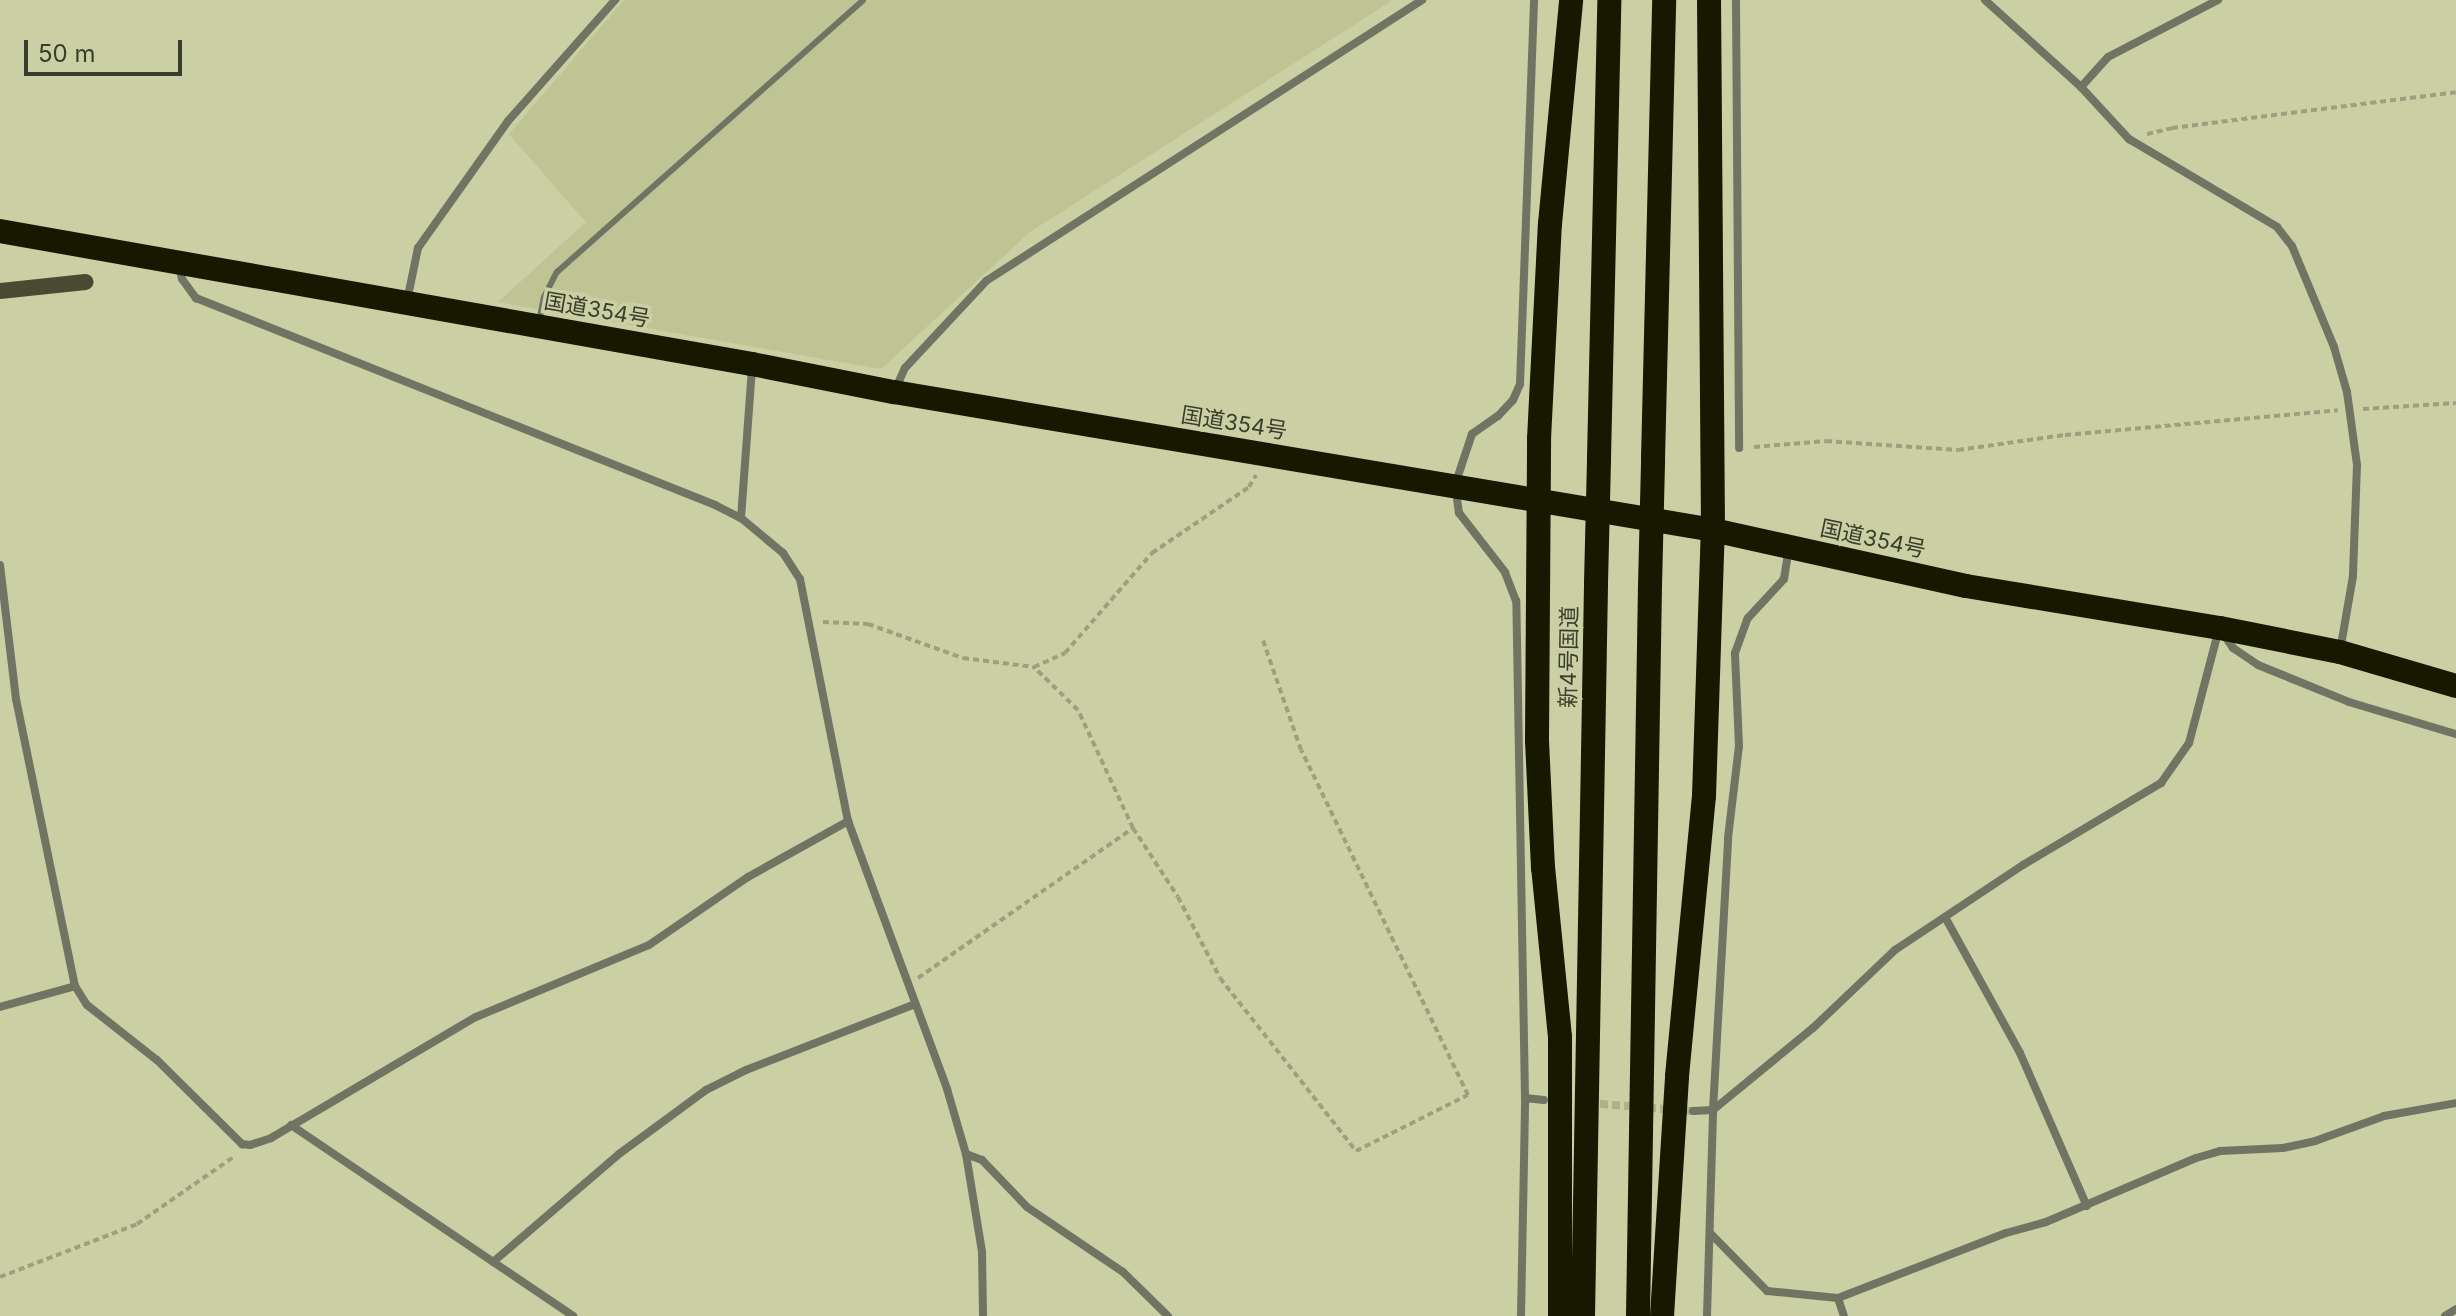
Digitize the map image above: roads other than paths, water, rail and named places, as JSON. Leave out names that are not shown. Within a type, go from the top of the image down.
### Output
[{"type":"highway","points":[[1560,1316],[1560,1037],[1543,868],[1537,740],[1539,439],[1550,224],[1571,0]]},
{"type":"highway","name":"新4号国道","points":[[1583,1316],[1609,0]]},
{"type":"highway","points":[[1638,1316],[1650,586],[1664,0]]},
{"type":"highway","points":[[1662,1316],[1677,1076],[1704,796],[1713,530],[1709,0]]},
{"type":"highway","name":"国道354号","points":[[0,231],[894,392],[1713,530],[1966,586],[2220,628],[2340,652],[2456,686]]},
{"type":"street","points":[[406,302],[418,248],[508,121],[615,0]]},
{"type":"street","points":[[894,392],[905,368],[942,324],[986,281],[1422,0]]},
{"type":"street","points":[[1521,1316],[1525,1098],[1516,601],[1505,572],[1459,513],[1455,485],[1472,434],[1513,400],[1520,384],[1534,0]]},
{"type":"street","points":[[1736,0],[1739,448]]},
{"type":"street","points":[[1985,0],[2081,87],[2129,139],[2277,227],[2292,246],[2334,347],[2350,409],[2357,465],[2358,516],[2353,576],[2340,652]]},
{"type":"street","points":[[2081,87],[2108,57],[2218,0]]},
{"type":"street","points":[[179,264],[182,279],[196,298],[741,518],[783,553],[800,579],[848,821],[966,1154],[982,1252],[983,1316]]},
{"type":"street","points":[[0,291],[86,282]]},
{"type":"street","points":[[741,518],[752,364]]},
{"type":"street","points":[[1707,1316],[1713,1110],[1728,838],[1739,746],[1735,653],[1748,618],[1784,579],[1790,547]]},
{"type":"street","points":[[0,565],[16,699],[75,986],[87,1005],[157,1060],[242,1144],[250,1145],[291,1125],[476,1017],[649,945],[748,877],[848,821]]},
{"type":"street","points":[[2220,628],[2233,648],[2258,665],[2349,702],[2456,734]]},
{"type":"street","points":[[1693,1111],[1713,1110],[1813,1028],[1895,950],[2023,865],[2161,783],[2189,743],[2220,628]]},
{"type":"street","points":[[1945,917],[2020,1053],[2087,1206]]},
{"type":"street","points":[[0,1007],[75,986]]},
{"type":"street","points":[[493,1262],[619,1154],[706,1090],[746,1070],[915,1004]]},
{"type":"street","points":[[1525,1098],[1544,1100]]},
{"type":"street","points":[[1711,1234],[1767,1291],[1838,1298],[2087,1206],[2196,1158],[2220,1151],[2283,1148],[2315,1141],[2384,1116],[2456,1103]]},
{"type":"street","points":[[291,1125],[573,1316]]},
{"type":"street","points":[[966,1154],[982,1160],[1027,1207],[1123,1272],[1168,1316]]},
{"type":"street","points":[[1838,1298],[1844,1316]]},
{"type":"street","points":[[2445,1316],[2456,1309]]},
{"type":"lane","points":[[538,326],[544,297],[557,272],[863,0]]},
{"type":"tunnel","points":[[1588,1103],[1693,1111]]}]
